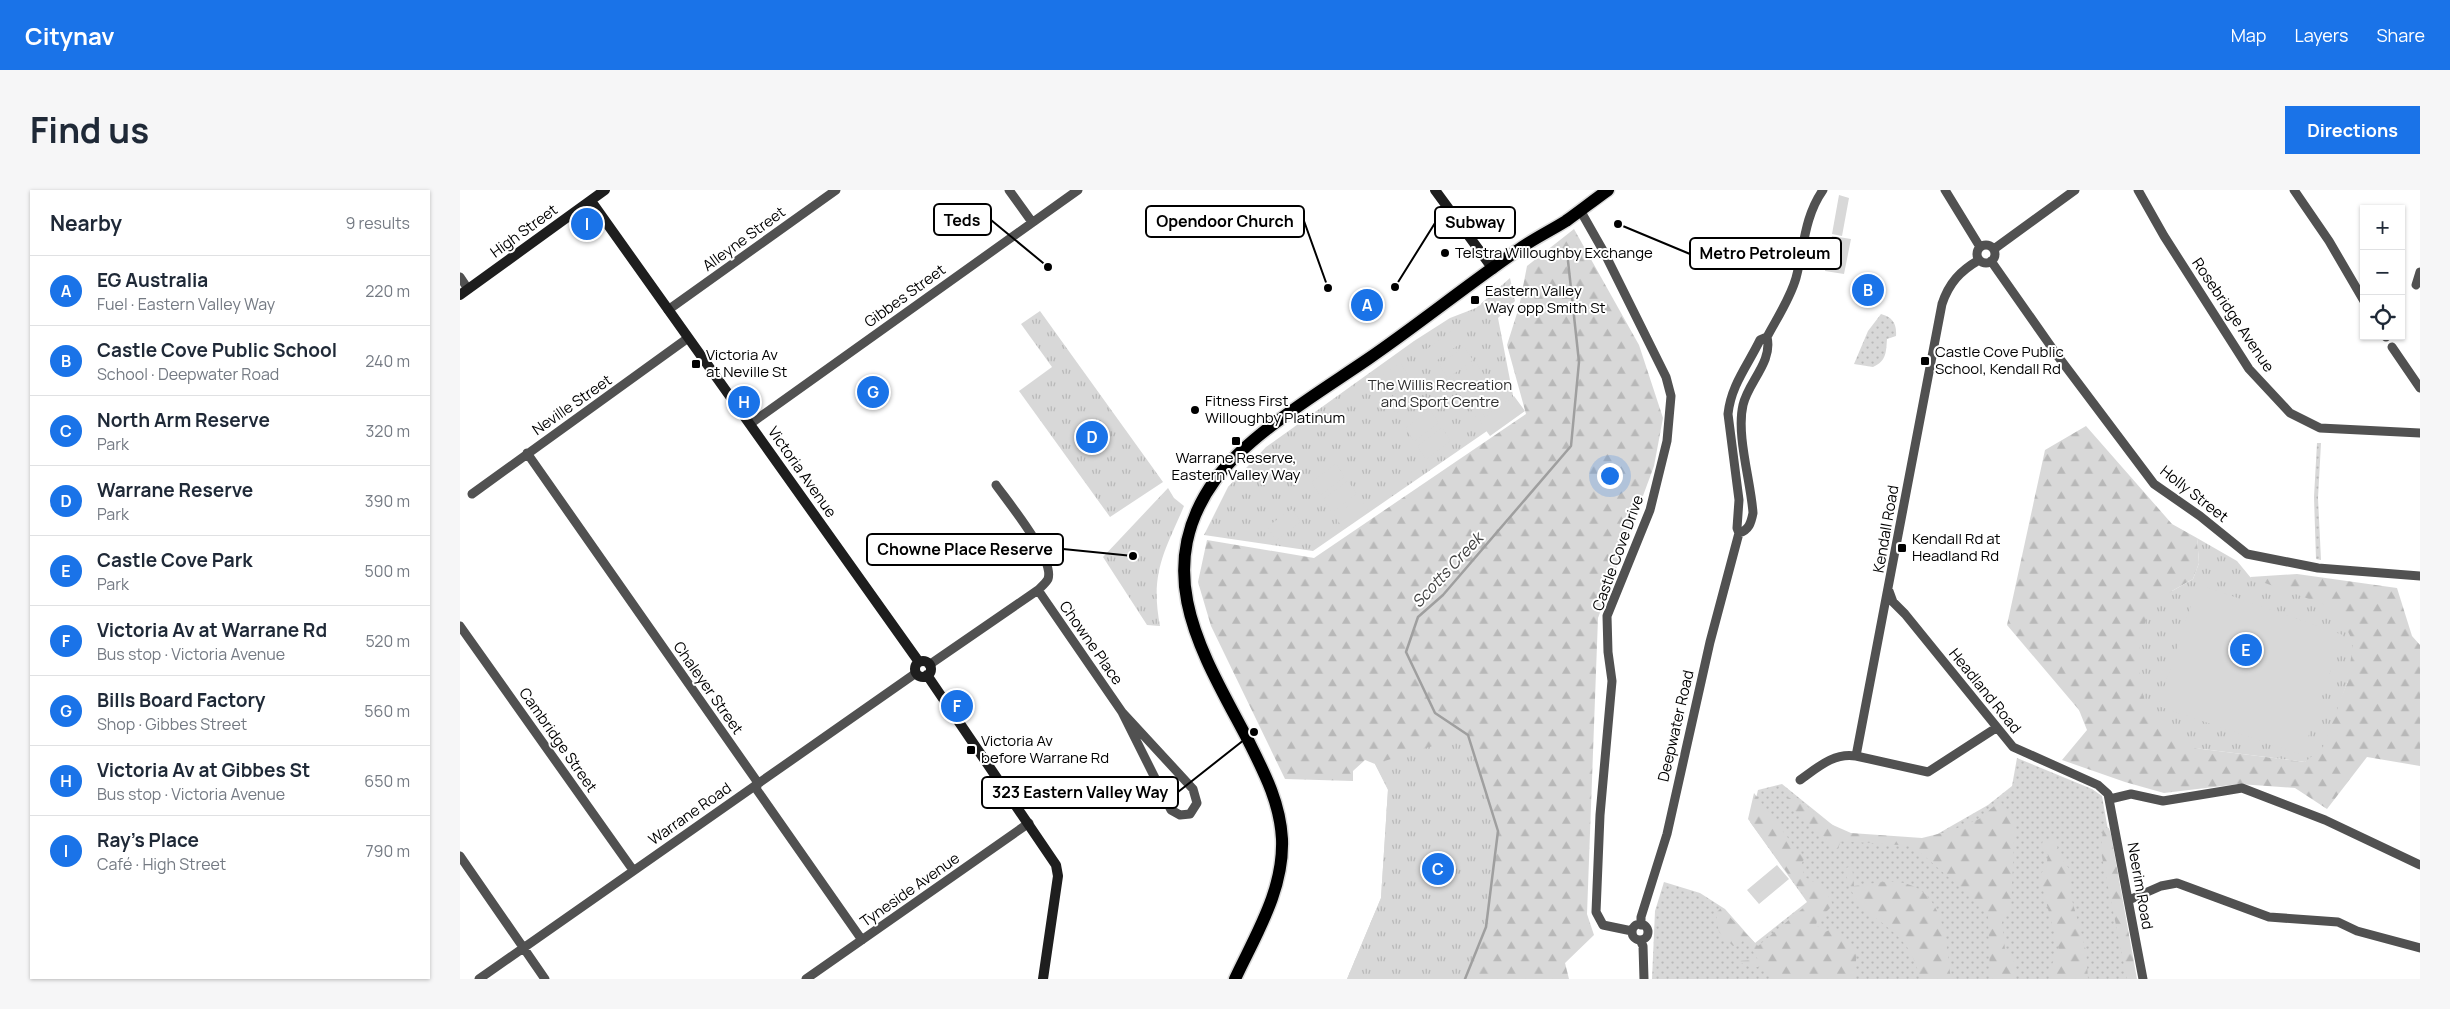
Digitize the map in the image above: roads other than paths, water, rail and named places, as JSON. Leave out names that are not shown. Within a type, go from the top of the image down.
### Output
[{"type":"main road","points":[[1235,979],[1274,896],[1281,860],[1280,822],[1271,787],[1209,665],[1194,629],[1186,599],[1183,570],[1188,535],[1193,519],[1216,478],[1248,445],[1522,247],[1608,190]]},
{"type":"street","name":"High Street","points":[[464,292],[604,190]]},
{"type":"street","name":"Alleyne Street","points":[[668,310],[836,190]]},
{"type":"street","points":[[1009,190],[1032,222]]},
{"type":"street","name":"Gibbes Street","points":[[750,424],[1078,190]]},
{"type":"street","points":[[1435,190],[1493,269]]},
{"type":"street","name":"Deepwater Road","points":[[1641,925],[1641,917],[1667,834],[1708,652],[1739,534],[1737,528],[1739,500],[1728,414],[1729,402],[1737,380],[1760,340],[1767,337],[1789,296],[1796,278],[1808,219],[1823,190]]},
{"type":"street","points":[[1945,190],[1980,247]]},
{"type":"street","points":[[1994,249],[2075,190]]},
{"type":"street","name":"Rosebridge Avenue","points":[[2138,190],[2164,236],[2249,369],[2290,413],[2320,428],[2420,433]]},
{"type":"street","points":[[2294,190],[2329,241],[2360,295]]},
{"type":"street","name":"Victoria Avenue","points":[[591,201],[925,667],[1051,854],[1058,870],[1043,979]]},
{"type":"street","name":"Castle Cove Drive","points":[[1580,210],[1605,254],[1662,368],[1671,396],[1667,441],[1650,510],[1607,616],[1608,652],[1612,681],[1600,815],[1596,912],[1603,925],[1632,930]]},
{"type":"street","points":[[1986,245],[1994,249],[1994,257],[1991,261],[1986,263],[1979,260],[1977,252],[1980,247],[1986,245]]},
{"type":"street","name":"Kendall Road","points":[[1856,756],[1942,304],[1946,290],[1954,279],[1979,260]]},
{"type":"street","name":"Holly Street","points":[[1991,261],[2057,355],[2154,484],[2200,516],[2247,554],[2318,568],[2420,576]]},
{"type":"street","points":[[2416,285],[2420,272]]},
{"type":"street","points":[[460,277],[464,292]]},
{"type":"street","name":"Deepwater Road","points":[[1739,534],[1745,532],[1750,524],[1753,513],[1743,438],[1743,404],[1769,346],[1767,337]]},
{"type":"street","name":"Neville Street","points":[[472,494],[688,338]]},
{"type":"street","points":[[2392,348],[2420,388]]},
{"type":"street","name":"Chaleyer Street","points":[[527,453],[750,772],[757,790],[862,940]]},
{"type":"street","points":[[916,673],[923,676],[925,667],[1038,590],[1048,578],[1044,554],[996,485]]},
{"type":"street","name":"Headland Road","points":[[1889,588],[1893,602],[1905,614],[2013,747],[2098,785],[2105,790],[2110,799]]},
{"type":"street","name":"Chowne Place","points":[[1038,590],[1122,712],[1171,810],[1180,815],[1190,814],[1198,803],[1193,789],[1122,712]]},
{"type":"street","name":"Cambridge Street","points":[[460,626],[634,870]]},
{"type":"street","name":"Warrane Road","points":[[480,979],[916,673]]},
{"type":"street","points":[[1800,780],[1836,757],[1846,754],[1928,772],[1996,728]]},
{"type":"street","points":[[2110,799],[2131,794],[2156,801],[2170,801],[2242,788],[2325,820],[2420,865]]},
{"type":"street","name":"Neerim Road","points":[[2110,799],[2143,979]]},
{"type":"street","name":"Tyneside Avenue","points":[[806,979],[1029,823]]},
{"type":"street","points":[[460,856],[545,979]]},
{"type":"street","points":[[2130,900],[2161,886],[2177,883],[2269,917],[2338,922],[2357,931],[2420,948]]},
{"type":"street","points":[[1640,940],[1646,937],[1648,933],[1645,927],[1641,925],[1632,930],[1634,937],[1640,940],[1643,946],[1644,979]]},
{"type":"waterway","name":"Scotts Creek","points":[[1465,979],[1486,927],[1498,831],[1468,735],[1435,713],[1406,652],[1418,617],[1443,595],[1571,446],[1579,362],[1568,261]]},
{"type":"place","name":"Ray's Place","points":[[587,224]]},
{"type":"place","name":"Metro Petroleum","points":[[1618,224]]},
{"type":"place","name":"Telstra Willoughby Exchange","points":[[1445,253]]},
{"type":"place","name":"Teds","points":[[1048,267]]},
{"type":"place","name":"Subway","points":[[1395,287]]},
{"type":"place","name":"Opendoor Church","points":[[1328,288]]},
{"type":"place","name":"Castle Cove Public School","points":[[1868,290]]},
{"type":"place","name":"Eastern Valley Way opp Smith St","points":[[1475,300]]},
{"type":"place","name":"EG Australia","points":[[1367,305]]},
{"type":"place","name":"Castle Cove Public School, Kendall Rd","points":[[1925,361]]},
{"type":"place","name":"Victoria Av at Neville St","points":[[696,364]]},
{"type":"place","name":"Bills Board Factory","points":[[873,392]]},
{"type":"place","name":"Victoria Av at Gibbes St","points":[[744,402]]},
{"type":"place","name":"Fitness First Willoughby Platinum","points":[[1195,410]]},
{"type":"place","name":"Warrane Reserve","points":[[1092,437]]},
{"type":"place","name":"Warrane Reserve, Eastern Valley Way","points":[[1236,441]]},
{"type":"place","name":"Kendall Rd at Headland Rd","points":[[1902,548]]},
{"type":"place","name":"Chowne Place Reserve","points":[[1133,556]]},
{"type":"place","name":"Castle Cove Park","points":[[2246,650]]},
{"type":"place","name":"Victoria Av at Warrane Rd","points":[[957,706]]},
{"type":"place","name":"323 Eastern Valley Way","points":[[1254,732]]},
{"type":"place","name":"Victoria Av before Warrane Rd","points":[[971,750]]},
{"type":"place","name":"North Arm Reserve","points":[[1438,869]]},
{"type":"park label","name":"The Willis Recreation and Sport Centre","points":[[1440,394]]}]
